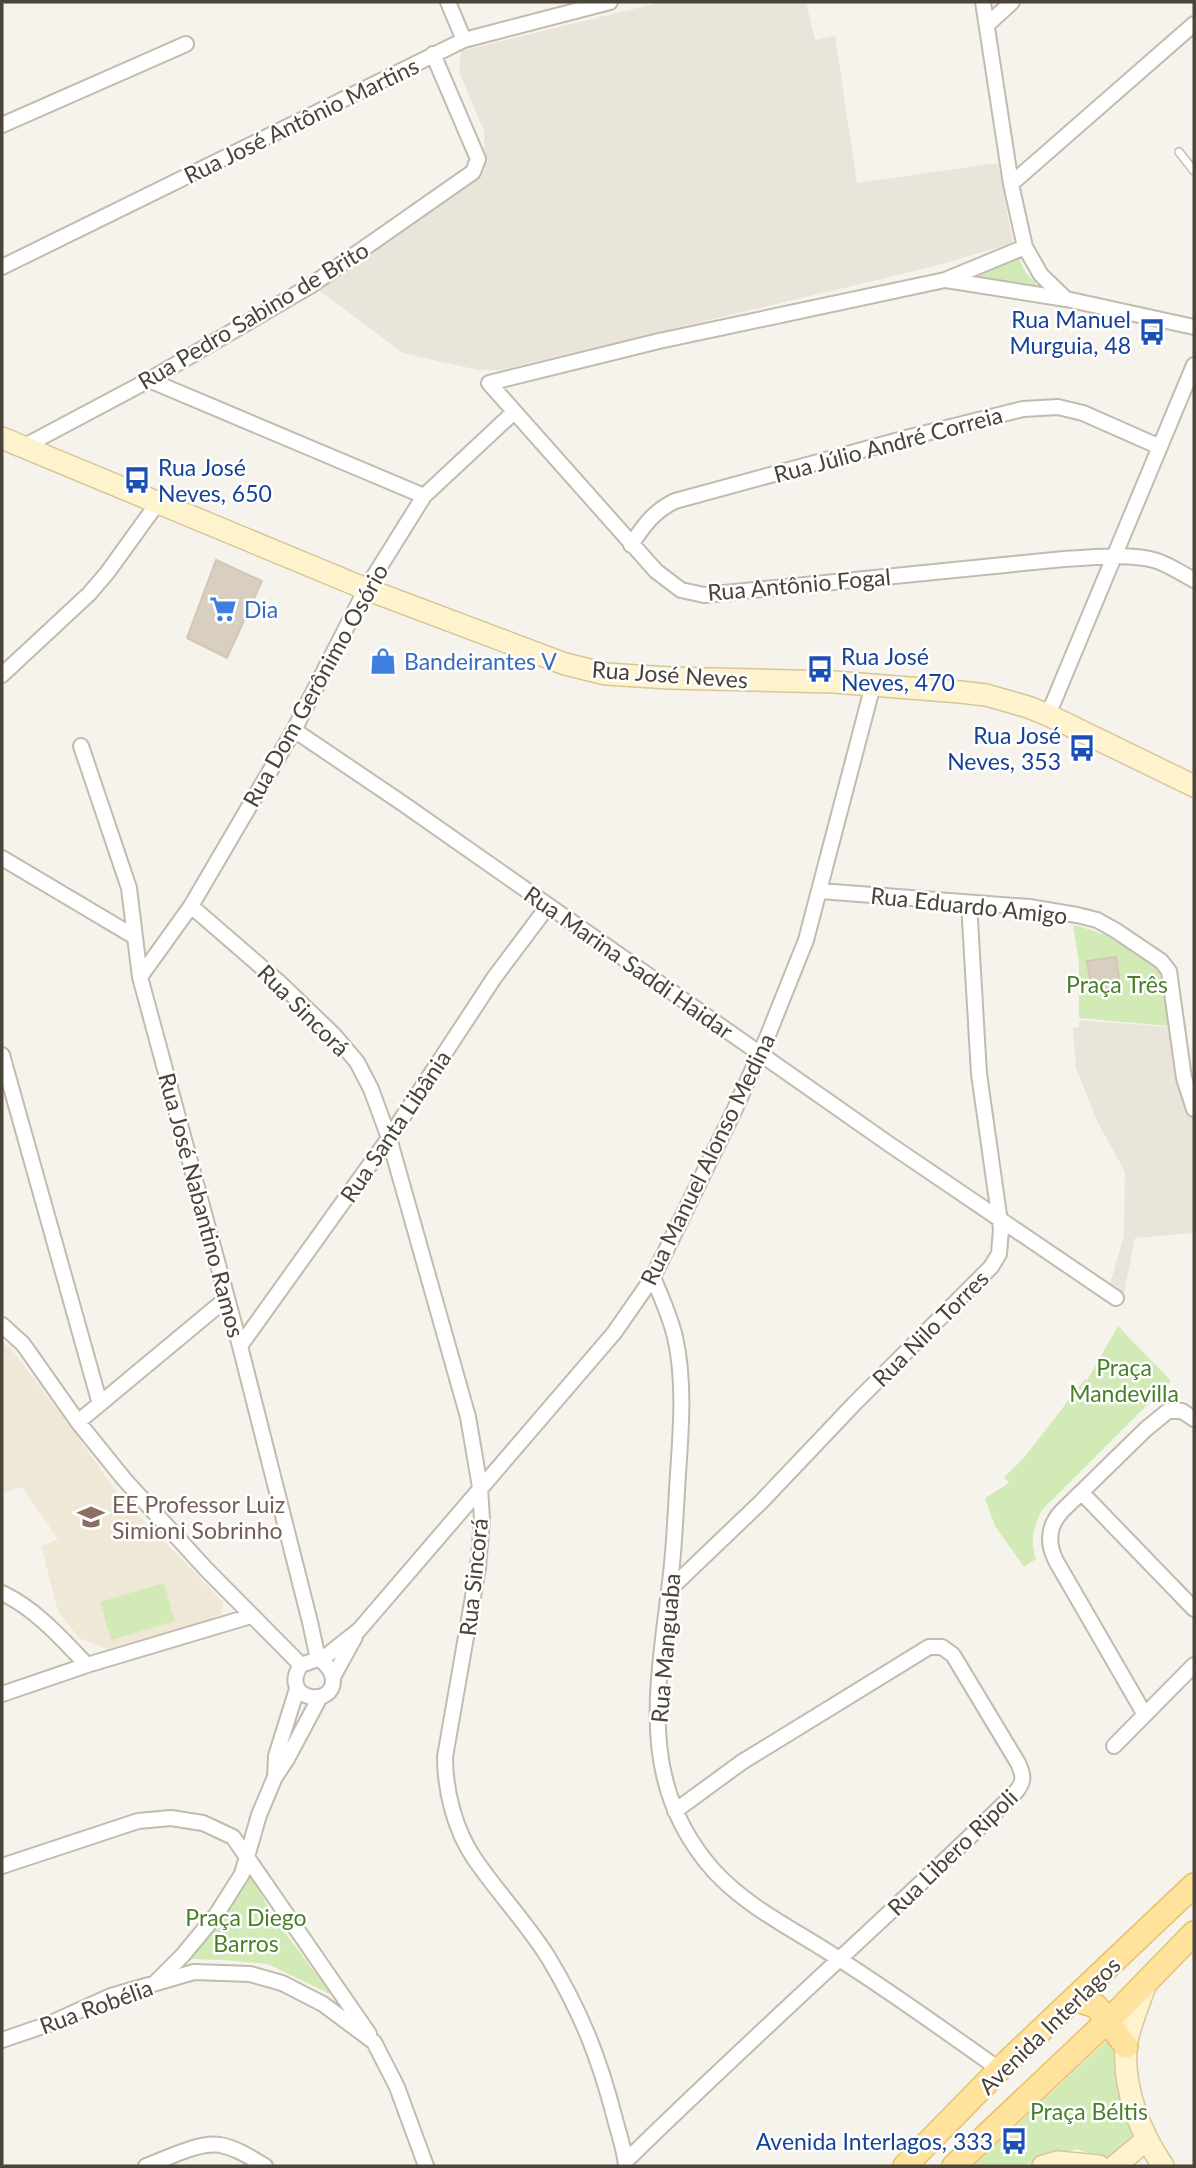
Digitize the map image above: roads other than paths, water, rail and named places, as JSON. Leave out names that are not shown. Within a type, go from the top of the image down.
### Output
[{"type":"main road","name":"Avenida Interlagos","points":[[905,2166],[1000,2070],[1194,1885]]},
{"type":"main road","name":"Avenida Interlagos","points":[[954,2166],[1146,1983],[1194,1933]]},
{"type":"main road","points":[[1074,1999],[1096,2006],[1126,2046]]},
{"type":"street","points":[[448,2],[464,40]]},
{"type":"street","name":"Rua José Antônio Martins","points":[[2,267],[464,40],[610,2]]},
{"type":"street","points":[[983,2],[1011,184],[1025,247],[1041,275],[1066,299]]},
{"type":"street","points":[[987,25],[1012,2]]},
{"type":"street","points":[[1011,184],[1194,24]]},
{"type":"street","points":[[2,125],[186,44]]},
{"type":"street","name":"Rua Pedro Sabino de Brito","points":[[23,447],[149,380],[310,286],[473,172],[478,159],[433,54]]},
{"type":"street","points":[[945,280],[1025,247]]},
{"type":"street","points":[[945,280],[1066,299],[1194,327]]},
{"type":"street","name":"Rua Antônio Fogal","points":[[945,280],[659,341],[489,383],[631,544],[670,583],[681,590],[704,595],[1064,559],[1113,558],[1144,558],[1157,561],[1194,580]]},
{"type":"street","points":[[1048,715],[1194,365]]},
{"type":"street","points":[[149,380],[424,496]]},
{"type":"street","name":"Rua Júlio André Correia","points":[[631,544],[648,519],[659,509],[676,501],[1023,409],[1058,407],[1083,413],[1160,446]]},
{"type":"street","name":"Rua Dom Gerônimo Osório","points":[[140,977],[191,906],[294,730],[366,589],[424,496],[514,412]]},
{"type":"street","name":"Rua José Neves","points":[[2,438],[366,589],[565,664],[606,674],[834,682],[986,695],[1048,715],[1194,786]]},
{"type":"street","points":[[2,675],[89,594],[157,504]]},
{"type":"street","name":"Rua Manuel Alonso Medina","points":[[153,1984],[183,1955],[216,1915],[242,1874],[259,1815],[275,1777],[288,1759],[320,1697],[332,1686],[333,1677],[359,1630],[614,1333],[653,1277],[699,1186],[760,1053],[806,940],[873,685]]},
{"type":"street","name":"Rua Marina Saddi Haidar","points":[[294,730],[1116,1298]]},
{"type":"street","name":"Rua José Nabantino Ramos","points":[[81,746],[129,888],[140,977],[240,1346],[310,1622],[311,1662]]},
{"type":"street","points":[[2,858],[135,937]]},
{"type":"street","name":"Rua Eduardo Amigo","points":[[820,891],[1029,907],[1097,920],[1161,961],[1170,974],[1184,1078],[1194,1110]]},
{"type":"street","name":"Rua Nilo Torres","points":[[669,1590],[761,1502],[991,1267],[999,1254],[999,1217],[979,1074],[969,903]]},
{"type":"street","name":"Rua Sincorá","points":[[191,906],[281,984],[334,1035],[356,1062],[371,1089],[389,1138],[468,1417],[480,1486],[482,1520],[478,1568],[445,1757],[449,1798],[473,1857],[547,1955],[581,2014],[604,2074],[626,2164]]},
{"type":"street","name":"Rua Santa Libânia","points":[[240,1346],[389,1138],[494,978],[548,906]]},
{"type":"street","points":[[2,1055],[100,1404]]},
{"type":"street","name":"Rua Manguaba","points":[[653,1277],[675,1336],[680,1385],[680,1432],[669,1590],[656,1703],[657,1743],[668,1793],[675,1811],[689,1839],[713,1870],[735,1891],[840,1959],[1000,2070]]},
{"type":"street","points":[[78,1422],[226,1299]]},
{"type":"street","points":[[2,1325],[29,1352],[78,1422],[124,1479],[251,1616],[271,1634],[311,1662],[328,1665],[333,1677]]},
{"type":"street","points":[[1145,1715],[1056,1561],[1049,1545],[1051,1530],[1056,1517],[1168,1411],[1182,1411],[1194,1419]]},
{"type":"street","points":[[1082,1492],[1194,1609]]},
{"type":"street","points":[[2,1593],[33,1612],[87,1665]]},
{"type":"street","points":[[2,1694],[87,1665],[251,1616]]},
{"type":"street","name":"Rua Manuel Alonso Medina","points":[[275,1777],[275,1756],[296,1684],[296,1672],[359,1630]]},
{"type":"street","points":[[271,1634],[296,1684],[311,1698],[320,1697]]},
{"type":"street","name":"Rua Libero Ripoli","points":[[626,2164],[706,2082],[935,1871],[1023,1782],[1018,1763],[958,1662],[942,1647],[929,1647],[742,1762],[675,1811]]},
{"type":"street","points":[[1114,1746],[1194,1665]]},
{"type":"street","points":[[2,1866],[138,1821],[171,1818],[203,1823],[233,1837],[374,2042]]},
{"type":"street","name":"Rua Robélia","points":[[2,2040],[49,2024],[111,1996],[194,1972],[250,1974],[282,1983],[323,2004],[374,2042],[397,2087],[426,2166]]},
{"type":"street","points":[[1146,1983],[1126,2046],[1133,2105],[1146,2140],[1163,2166]]},
{"type":"street","points":[[1115,2166],[1146,2140]]},
{"type":"street","points":[[146,2166],[202,2146],[218,2144],[237,2150],[265,2166]]},
{"type":"street","points":[[1044,2166],[1057,2162],[1099,2166]]},
{"type":"lane","points":[[1179,152],[1194,171]]},
{"type":"place","name":"Rua Manuel Murguia, 48","points":[[1152,332]]},
{"type":"place","name":"Rua José Neves, 650","points":[[137,480]]},
{"type":"place","name":"Dia","points":[[223,609]]},
{"type":"place","name":"Bandeirantes V","points":[[383,661]]},
{"type":"place","name":"Rua José Neves, 470","points":[[820,669]]},
{"type":"place","name":"Rua José Neves, 353","points":[[1082,748]]},
{"type":"place","name":"EE Professor Luiz Simioni Sobrinho","points":[[91,1517]]},
{"type":"place","name":"Avenida Interlagos, 333","points":[[1014,2141]]},
{"type":"park label","name":"Praça Três","points":[[1117,984]]},
{"type":"park label","name":"Praça Mandevilla","points":[[1124,1380]]},
{"type":"park label","name":"Praça Diego Barros","points":[[246,1930]]},
{"type":"park label","name":"Praça Béltis","points":[[1089,2111]]}]
